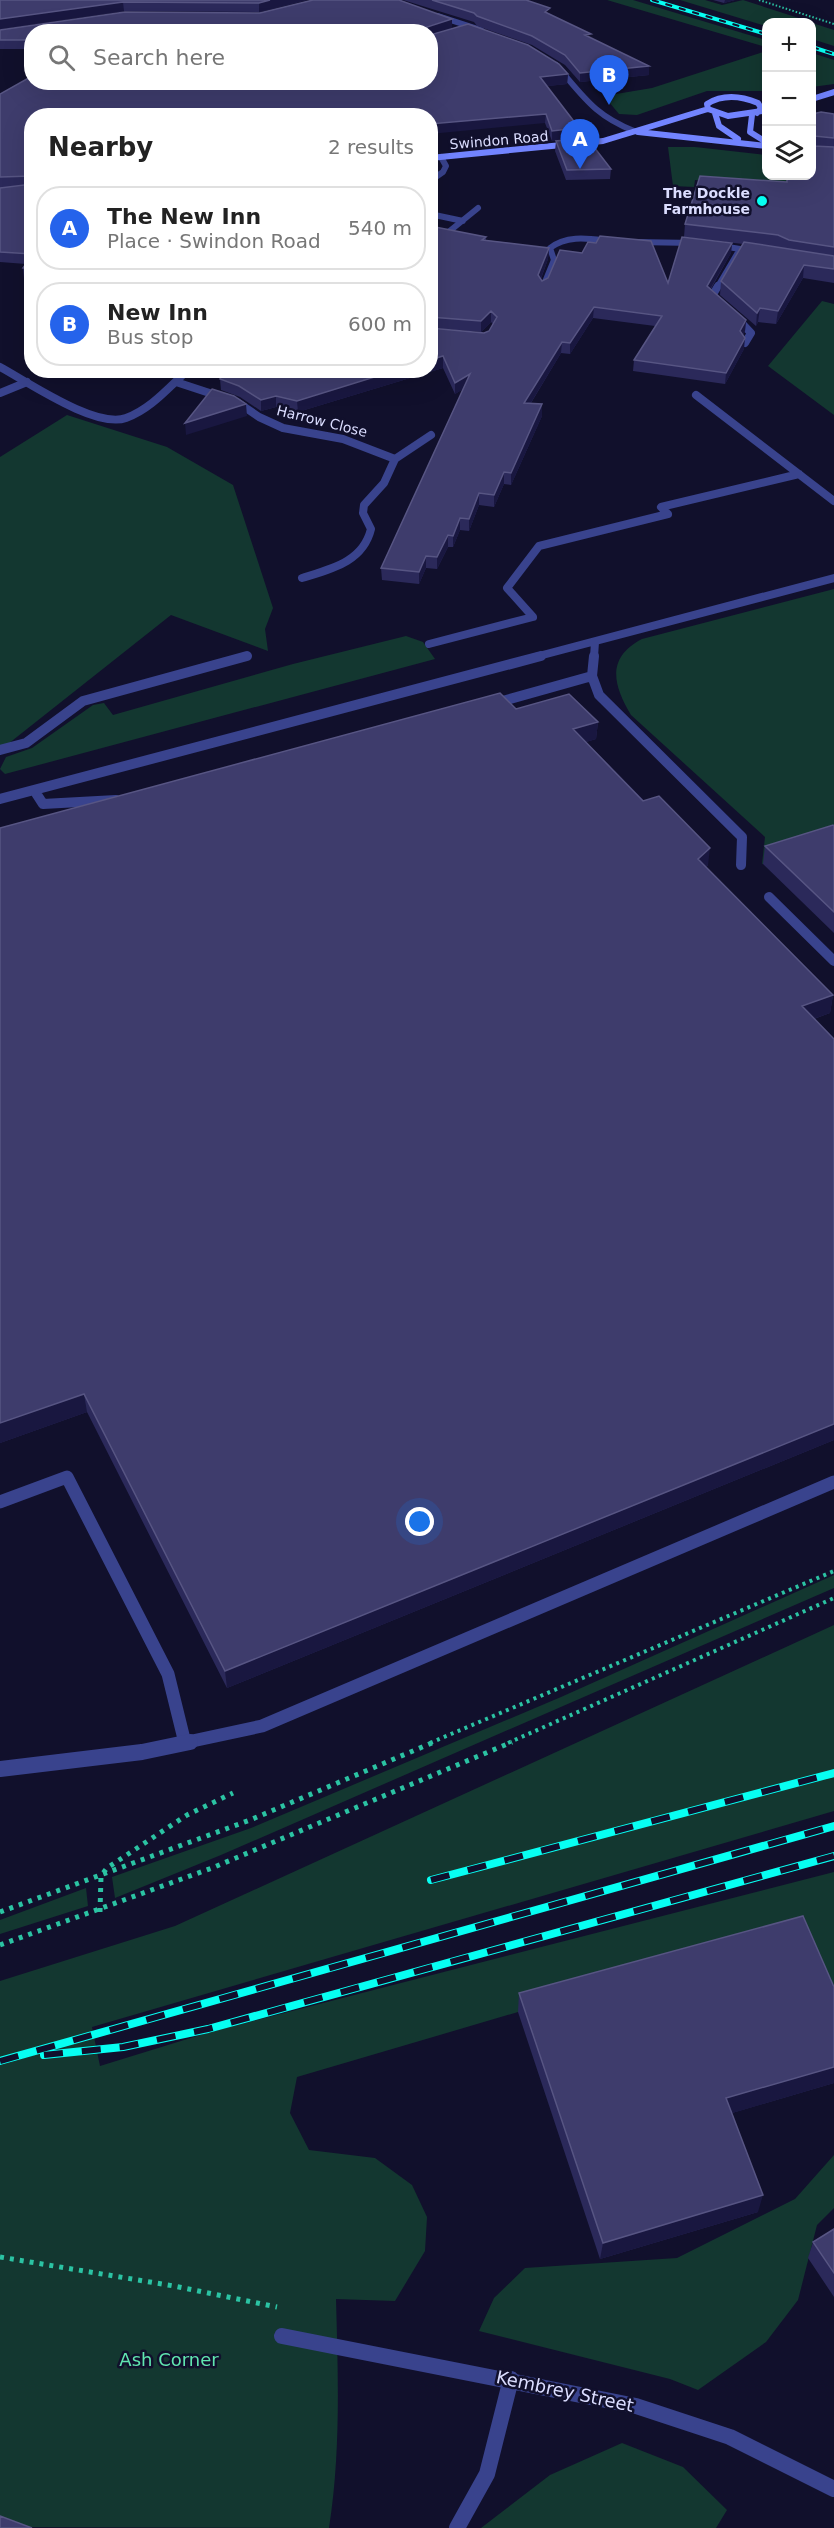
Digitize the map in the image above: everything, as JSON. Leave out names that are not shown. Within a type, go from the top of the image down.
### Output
[{"type":"main road","points":[[816,94],[833,93]]},
{"type":"main road","points":[[816,98],[833,93]]},
{"type":"main road","points":[[738,97],[762,96]]},
{"type":"main road","name":"Swindon Road","points":[[438,157],[603,141],[708,109],[707,104],[712,100],[738,97]]},
{"type":"main road","points":[[738,97],[759,104],[761,108],[749,126],[750,132],[762,141]]},
{"type":"main road","points":[[708,109],[715,113],[736,117],[762,111]]},
{"type":"main road","points":[[715,113],[715,122],[722,130],[751,144]]},
{"type":"main road","points":[[634,131],[762,144]]},
{"type":"street","points":[[426,12],[492,34]]},
{"type":"street","points":[[461,30],[472,27]]},
{"type":"street","points":[[548,59],[562,69],[597,112],[609,121],[634,131]]},
{"type":"street","points":[[438,175],[446,166],[441,157]]},
{"type":"street","points":[[455,236],[442,233],[463,221],[478,208]]},
{"type":"street","points":[[438,216],[463,221]]},
{"type":"street","points":[[540,248],[550,248],[559,242],[583,238],[691,243],[752,250]]},
{"type":"street","points":[[543,288],[554,260],[550,248]]},
{"type":"street","points":[[714,299],[740,249]]},
{"type":"street","points":[[726,310],[750,328],[751,333],[745,343]]},
{"type":"street","points":[[0,367],[98,418],[112,420],[135,415],[180,378]]},
{"type":"street","points":[[0,393],[27,382]]},
{"type":"street","name":"Harrow Close","points":[[176,382],[237,402],[258,417],[284,428],[343,439],[395,459]]},
{"type":"street","points":[[696,395],[834,501]]},
{"type":"street","points":[[302,578],[350,560],[367,545],[372,529],[363,513],[364,505],[384,483],[395,459],[431,435]]},
{"type":"street","points":[[429,644],[533,617],[507,588],[539,546],[668,514],[661,507],[799,474]]},
{"type":"street","points":[[0,799],[834,578]]},
{"type":"street","points":[[595,642],[592,676],[599,695],[742,837],[741,865]]},
{"type":"street","points":[[0,750],[26,743],[83,701],[247,657]]},
{"type":"street","points":[[483,707],[592,676]]},
{"type":"street","points":[[34,790],[43,804],[122,799]]},
{"type":"street","points":[[769,897],[834,961]]},
{"type":"street","points":[[0,1502],[66,1477],[168,1674],[185,1743]]},
{"type":"street","points":[[0,1768],[142,1752],[262,1726],[834,1482]]},
{"type":"street","name":"Kembrey Street","points":[[282,2336],[511,2379],[636,2406],[730,2437],[834,2489]]},
{"type":"street","points":[[457,2528],[487,2474],[511,2379]]},
{"type":"path","points":[[759,0],[834,24]]},
{"type":"path","points":[[0,1912],[250,1820],[834,1571]]},
{"type":"path","points":[[0,1945],[100,1911],[351,1811],[834,1598]]},
{"type":"path","points":[[100,1911],[101,1876],[107,1868],[163,1829],[233,1793]]},
{"type":"path","points":[[0,2257],[174,2286],[288,2309],[282,2336]]},
{"type":"green space","points":[[607,0],[633,0],[762,39],[762,46]]},
{"type":"green space","points":[[680,0],[705,0],[722,5],[743,0],[799,18],[762,18],[762,25]]},
{"type":"green space","points":[[816,24],[834,30],[834,46],[816,40]]},
{"type":"green space","points":[[762,52],[762,91],[707,91],[637,115],[619,114],[604,96],[652,88]]},
{"type":"green space","points":[[816,54],[834,60],[834,84],[816,86]]},
{"type":"green space","points":[[668,147],[695,147],[762,155],[762,180],[816,179],[834,192],[695,180],[694,187],[673,186]]},
{"type":"green space","points":[[822,301],[834,304],[834,415],[768,366]]},
{"type":"green space","points":[[67,415],[167,447],[233,485],[273,608],[265,629],[268,651],[171,615],[8,744],[0,746],[0,457]]},
{"type":"green space","points":[[834,589],[834,847],[830,843],[762,864],[765,837],[631,715],[617,683],[618,663],[630,646],[642,639]]},
{"type":"green space","points":[[406,636],[423,642],[435,659],[5,774],[0,769],[6,757],[32,748],[93,705],[104,703],[113,715],[293,664]]},
{"type":"green space","points":[[834,1575],[834,1588],[221,1855],[115,1898],[112,1877],[251,1828],[561,1697]]},
{"type":"green space","name":"Ash Corner","points":[[834,1625],[834,1811],[92,2027],[100,2066],[210,2032],[834,1872],[834,2019],[518,2012],[297,2077],[290,2113],[309,2150],[375,2158],[412,2185],[427,2217],[425,2251],[395,2301],[336,2299],[337,2442],[329,2528],[0,2527],[0,1981],[175,1926]]},
{"type":"green space","points":[[86,1888],[88,1906],[0,1934],[0,1920]]},
{"type":"green space","points":[[834,2155],[834,2208],[817,2225],[798,2300],[766,2342],[698,2390],[670,2379],[479,2331],[494,2298],[525,2268],[677,2258],[795,2199]]},
{"type":"green space","points":[[622,2443],[683,2467],[727,2510],[716,2528],[481,2528],[550,2475]]},
{"type":"building","points":[[0,0],[270,0],[259,3],[123,2],[0,19]]},
{"type":"building","points":[[313,0],[399,0],[452,19],[436,24],[42,24],[125,12],[260,13]]},
{"type":"building","points":[[432,0],[526,0],[550,8],[545,12],[591,34],[585,35],[649,66],[580,73],[565,55],[532,36],[474,13]]},
{"type":"building","points":[[468,24],[528,45],[559,64],[568,74],[540,77],[579,128],[552,131],[546,114],[438,123],[438,108],[24,108],[24,176],[0,177],[0,94],[24,80],[24,90],[438,90],[438,33]]},
{"type":"building","points":[[24,27],[24,40],[0,40],[0,30]]},
{"type":"building","points":[[816,113],[834,114],[834,138],[816,136]]},
{"type":"building","points":[[587,138],[611,169],[567,170],[556,141]]},
{"type":"building","points":[[816,146],[834,147],[834,247],[789,240],[778,235],[685,224],[700,176],[787,182],[787,180],[816,180]]},
{"type":"building","points":[[24,185],[24,254],[0,252],[0,188]]},
{"type":"building","points":[[438,228],[486,237],[482,240],[549,248],[538,275],[542,281],[548,278],[560,250],[582,253],[588,242],[596,243],[600,236],[651,241],[668,283],[682,237],[732,243],[707,286],[746,320],[740,331],[745,338],[726,373],[634,360],[662,316],[594,307],[570,343],[562,342],[524,403],[542,404],[511,473],[504,472],[494,495],[479,493],[469,519],[460,518],[453,536],[448,535],[437,557],[426,556],[419,572],[381,568],[470,374],[455,383],[443,356],[438,358],[438,329],[484,333],[489,331],[497,317],[491,311],[481,321],[438,318]]},
{"type":"building","points":[[744,242],[834,256],[834,269],[804,265],[778,311],[760,308],[757,313],[721,281]]},
{"type":"building","points":[[371,378],[297,401],[276,396],[261,400],[239,386],[220,379]]},
{"type":"building","points":[[212,389],[234,396],[246,404],[185,423]]},
{"type":"building","points":[[500,693],[516,709],[569,694],[598,722],[573,729],[643,801],[659,796],[710,848],[698,859],[833,995],[802,1006],[834,1039],[834,1424],[225,1671],[84,1394],[0,1423],[0,828]]},
{"type":"building","points":[[834,826],[834,912],[765,846]]},
{"type":"building","points":[[803,1916],[834,1987],[834,2067],[726,2098],[763,2195],[603,2243],[519,1993]]},
{"type":"building","points":[[834,2229],[834,2273],[813,2242]]},
{"type":"building","points":[[0,2516],[32,2528],[0,2528]]},
{"type":"railway","points":[[652,0],[762,33]]},
{"type":"railway","points":[[816,48],[834,54]]},
{"type":"railway","points":[[431,1880],[834,1773]]},
{"type":"railway","points":[[0,2061],[834,1826]]},
{"type":"railway","points":[[44,2055],[123,2047],[208,2029],[834,1856]]},
{"type":"place","name":"New Inn","points":[[609,105]]},
{"type":"place","name":"The New Inn","points":[[580,169]]},
{"type":"place","name":"The Dockle Farmhouse","points":[[762,201]]}]
